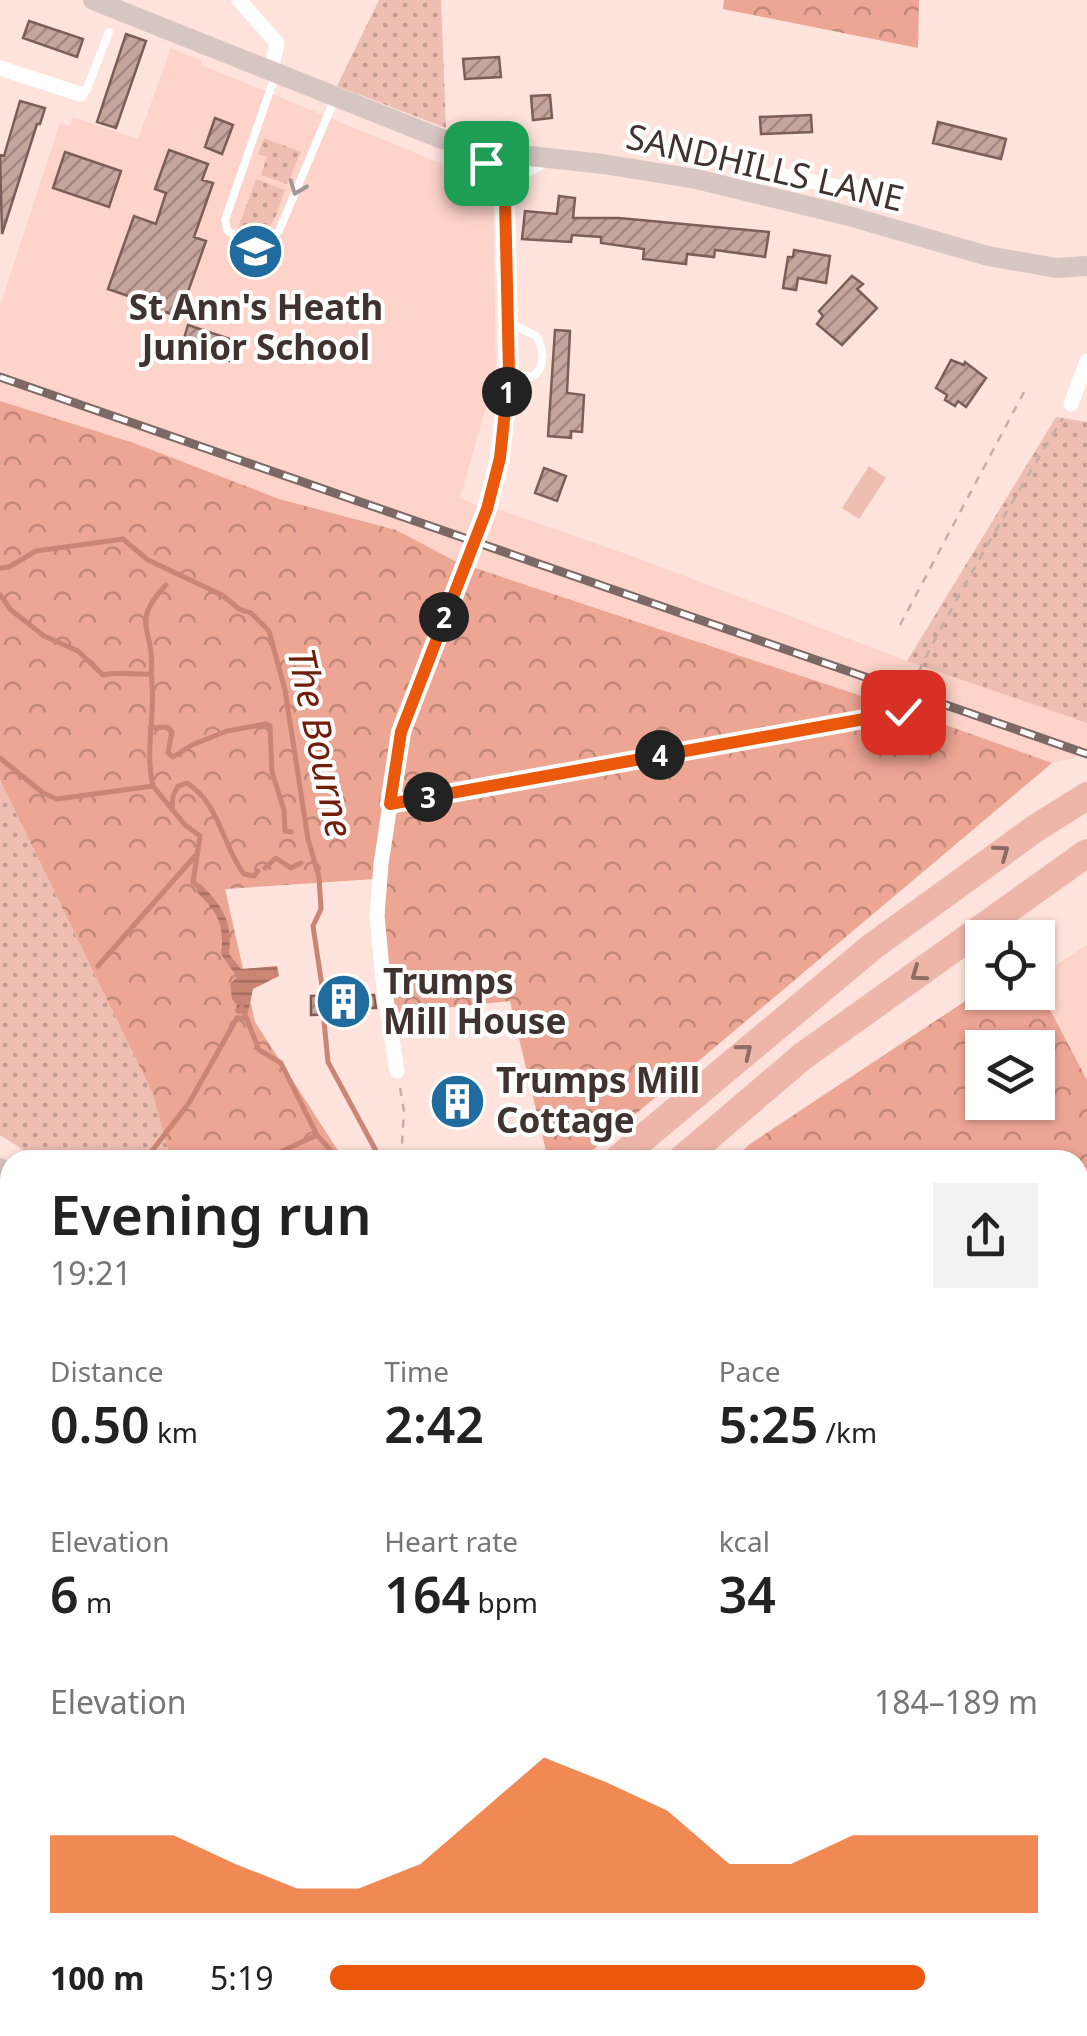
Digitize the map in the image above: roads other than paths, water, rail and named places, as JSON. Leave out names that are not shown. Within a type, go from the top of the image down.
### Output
[{"type":"highway","points":[[629,1150],[873,946],[1036,828],[1087,796]]},
{"type":"highway","points":[[693,1150],[803,1056],[1087,853]]},
{"type":"main road","name":"SANDHILLS LANE","points":[[93,0],[335,98],[442,139],[483,150],[648,170],[728,186],[988,256],[1056,268],[1087,266]]},
{"type":"street","points":[[239,0],[278,43],[273,72]]},
{"type":"street","points":[[1,73],[80,94]]},
{"type":"street","points":[[397,1072],[377,916],[401,732],[487,509],[500,458],[509,372],[505,199],[501,178],[492,172],[483,150]]},
{"type":"street","points":[[501,178],[532,168],[547,158]]},
{"type":"street","points":[[728,186],[775,174],[844,188],[899,186]]},
{"type":"street","points":[[1072,404],[1087,361]]},
{"type":"lane","points":[[80,94],[86,91],[109,32]]},
{"type":"lane","points":[[273,72],[226,220],[227,230],[241,240],[260,242],[279,230],[335,98]]},
{"type":"lane","points":[[509,372],[532,377],[538,373],[542,360],[536,336],[510,323]]},
{"type":"waterway","name":"The Bourne","points":[[0,568],[36,551],[123,539],[148,560],[251,613],[269,631],[285,690],[308,839],[319,877],[321,909],[313,926],[322,986]]},
{"type":"waterway","points":[[151,674],[146,619],[148,609],[166,585]]},
{"type":"waterway","points":[[0,595],[11,610],[44,636],[78,651],[103,675],[151,674],[153,786]]},
{"type":"waterway","points":[[150,728],[167,727],[172,732],[168,753],[173,757],[227,731],[270,726],[272,772],[284,810],[285,831],[291,832]]},
{"type":"waterway","name":"The Bourne","points":[[0,758],[43,793],[57,799],[153,786],[185,825],[200,836],[193,882],[199,887]]},
{"type":"waterway","points":[[172,810],[178,786],[187,783],[214,813],[244,874],[254,876],[258,871]]},
{"type":"waterway","points":[[98,966],[195,856]]},
{"type":"waterway","points":[[265,868],[276,858],[291,868],[301,863]]},
{"type":"waterway","name":"The Bourne","points":[[242,1007],[259,1050],[281,1063],[317,1135],[330,1150]]},
{"type":"waterway","points":[[153,1150],[189,1103],[237,1018],[244,1018]]},
{"type":"waterway","name":"The Bourne","points":[[324,1021],[328,1062],[376,1150]]},
{"type":"waterway","points":[[285,1150],[317,1135]]},
{"type":"railway","points":[[0,377],[1087,754]]},
{"type":"place","name":"St Ann's Heath Junior School","points":[[256,252]]},
{"type":"place","name":"Trumps Mill House","points":[[344,1002]]},
{"type":"place","name":"Trumps Mill Cottage","points":[[457,1101]]}]
